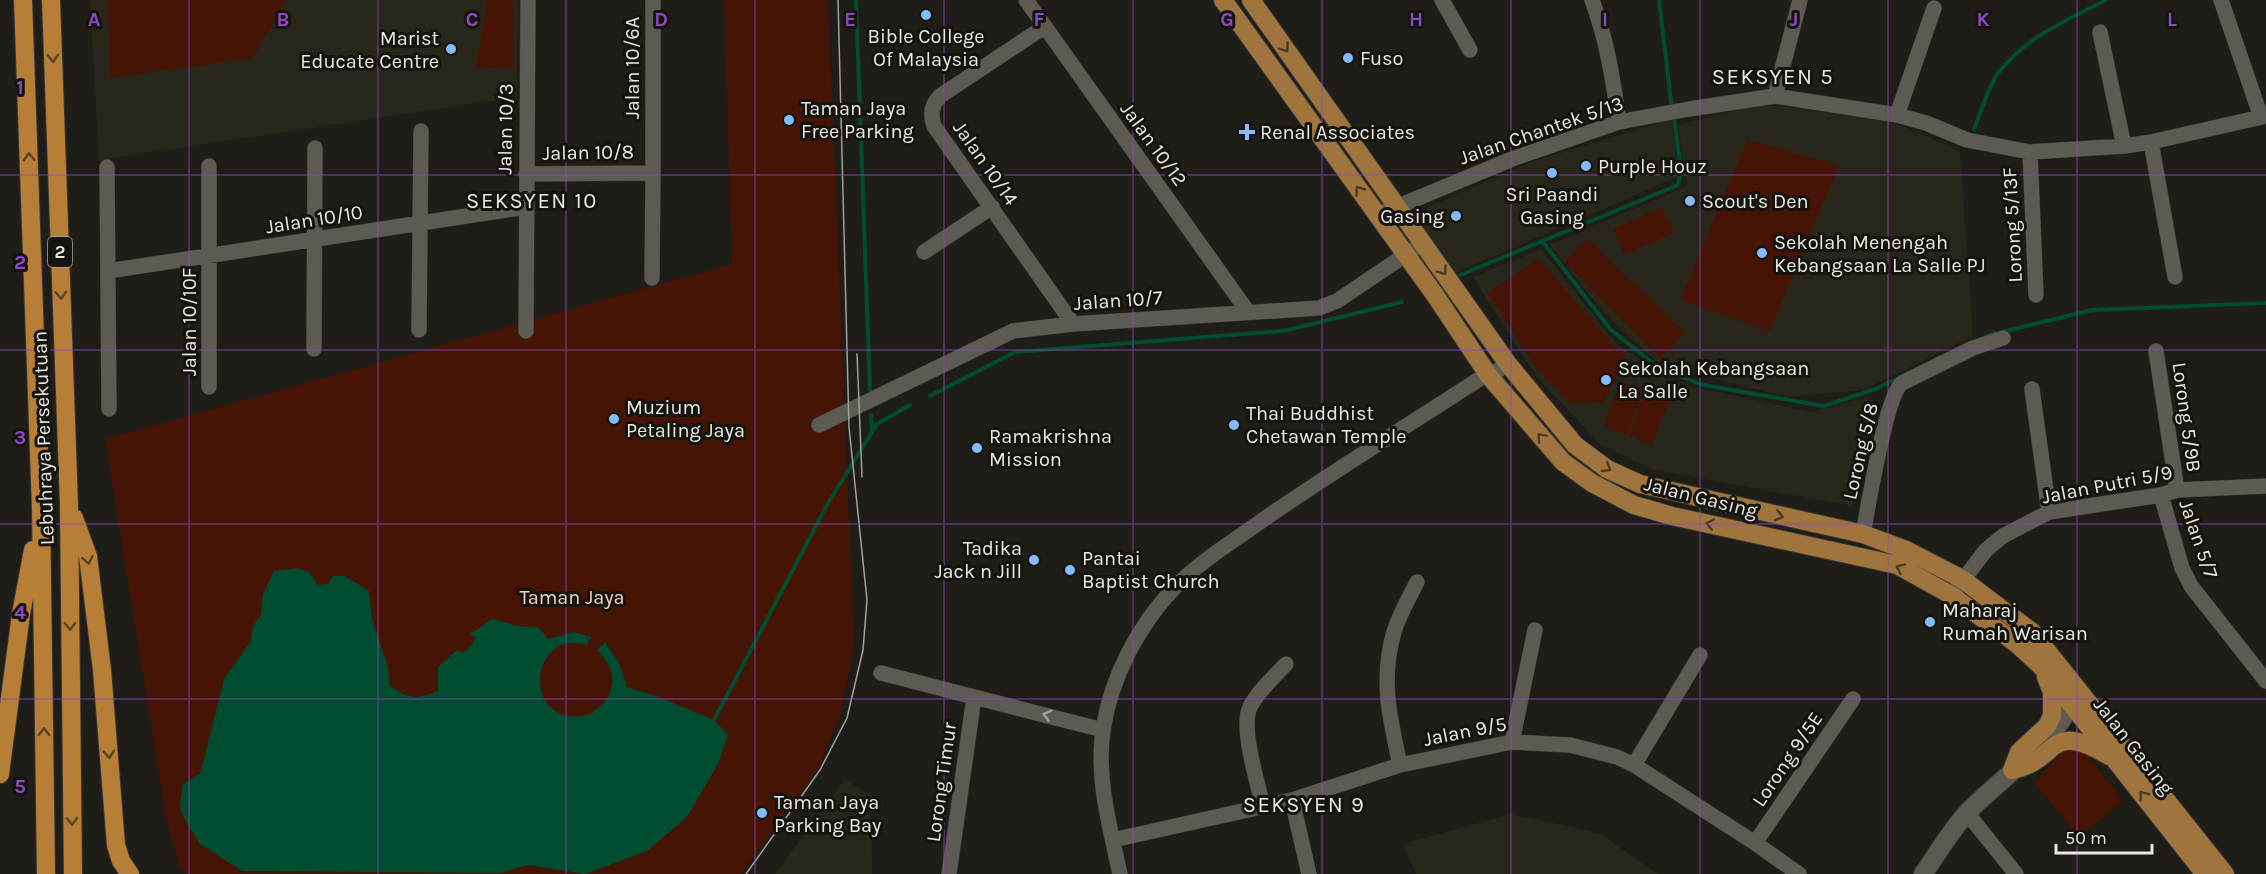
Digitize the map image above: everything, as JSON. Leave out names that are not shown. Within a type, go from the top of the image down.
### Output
[{"type":"highway","name":"Lebuhraya Persekutuan","points":[[23,0],[41,508],[46,874]]},
{"type":"highway","name":"Lebuhraya Persekutuan","points":[[51,0],[69,505],[73,874]]},
{"type":"highway","points":[[69,505],[88,555],[102,670],[116,845],[121,861],[130,874]]},
{"type":"highway","points":[[0,774],[21,614],[41,508]]},
{"type":"main road","name":"Jalan Gasing","points":[[1223,0],[1377,214],[1489,376],[1563,462],[1592,483],[1634,505],[1672,516],[1897,565],[1951,595],[2018,644],[2041,666],[2205,874]]},
{"type":"main road","name":"Jalan Gasing","points":[[1251,0],[1508,364],[1575,445],[1607,469],[1640,484],[1863,534],[1906,550],[1962,579],[2032,632],[2225,874]]},
{"type":"main road","points":[[2012,770],[2019,752],[2047,726],[2052,716],[2054,706],[2052,692],[2041,666]]},
{"type":"main road","points":[[2012,770],[2027,767],[2051,747],[2061,742],[2071,741],[2082,742],[2116,760]]},
{"type":"street","name":"Jalan 10/3","points":[[526,331],[528,0]]},
{"type":"street","name":"Jalan 10/6A","points":[[652,172],[653,0]]},
{"type":"street","name":"Jalan 10/12","points":[[1026,0],[1248,312]]},
{"type":"street","points":[[1442,0],[1470,50]]},
{"type":"street","points":[[1593,0],[1612,69],[1619,122]]},
{"type":"street","points":[[1775,96],[1800,0]]},
{"type":"street","points":[[2221,0],[2264,117]]},
{"type":"street","points":[[1897,115],[1934,8]]},
{"type":"street","name":"Jalan 10/14","points":[[1044,27],[940,96],[932,108],[931,117],[934,126],[1073,324]]},
{"type":"street","points":[[2100,32],[2124,146]]},
{"type":"street","name":"Jalan Chantek 5/13","points":[[1377,214],[1512,159],[1619,122],[1775,96],[1897,115],[1926,123],[1967,140],[2030,152],[2151,142],[2264,117]]},
{"type":"street","points":[[419,330],[421,131]]},
{"type":"street","points":[[2151,142],[2175,277]]},
{"type":"street","points":[[314,349],[315,148]]},
{"type":"street","name":"Lorong 5/13F","points":[[2030,152],[2036,295]]},
{"type":"street","name":"Jalan 10/10F","points":[[210,166],[210,387]]},
{"type":"street","points":[[107,167],[109,409]]},
{"type":"street","name":"Jalan 10/8","points":[[526,174],[652,172],[652,278]]},
{"type":"street","name":"Jalan 10/10","points":[[108,271],[526,207]]},
{"type":"street","points":[[924,252],[992,207]]},
{"type":"street","name":"Jalan 10/7","points":[[819,425],[1013,331],[1073,324],[1319,308],[1337,302],[1423,243]]},
{"type":"street","name":"Lorong 5/8","points":[[1863,534],[1889,410],[1897,387],[1973,348],[2003,338]]},
{"type":"street","name":"Lorong 5/9B","points":[[2156,351],[2177,490]]},
{"type":"street","points":[[1120,874],[1101,786],[1103,730],[1118,674],[1143,628],[1177,585],[1207,559],[1311,487],[1481,378],[1489,376],[1508,364]]},
{"type":"street","points":[[2032,389],[2049,513]]},
{"type":"street","name":"Jalan Putri 5/9","points":[[1951,595],[1986,550],[2003,536],[2049,513],[2161,495],[2177,490],[2266,486]]},
{"type":"street","name":"Jalan 5/7","points":[[2161,495],[2182,568],[2191,586],[2266,681]]},
{"type":"street","points":[[1400,765],[1388,709],[1386,669],[1394,631],[1417,582]]},
{"type":"street","points":[[1512,742],[1535,630]]},
{"type":"street","points":[[1634,765],[1700,655]]},
{"type":"street","points":[[1263,807],[1247,731],[1247,717],[1256,699],[1286,664]]},
{"type":"street","points":[[881,674],[1103,730]]},
{"type":"street","points":[[1923,874],[1967,813],[2051,735],[2072,704],[2074,683]]},
{"type":"street","name":"Lorong Timur","points":[[949,874],[974,697]]},
{"type":"street","name":"Lorong 9/5E","points":[[1755,843],[1853,699]]},
{"type":"street","name":"Jalan 9/5","points":[[1113,840],[1292,800],[1400,765],[1512,742],[1570,745],[1617,757],[1634,765],[1799,874]]},
{"type":"street","points":[[1292,800],[1309,874]]},
{"type":"street","points":[[1967,813],[2016,874]]},
{"type":"shaded area","points":[[90,0],[518,0],[517,97],[99,160]]},
{"type":"shaded area","name":"Sekolah Menengah Kebangsaan La Salle PJ","points":[[1758,105],[1789,107],[1895,123],[1960,151],[1973,336],[1864,390],[1787,397],[1660,365],[1602,311],[1550,245],[1687,186],[1678,125]]},
{"type":"shaded area","points":[[1672,119],[1679,176],[1453,274],[1412,214],[1534,161]]},
{"type":"shaded area","name":"Sekolah Kebangsaan La Salle","points":[[1541,249],[1617,344],[1679,384],[1812,412],[1869,397],[1852,506],[1651,469],[1600,444],[1535,375],[1473,277]]},
{"type":"shaded area","points":[[298,568],[310,573],[318,585],[328,584],[333,576],[345,576],[369,591],[372,619],[388,667],[389,685],[407,696],[418,697],[438,691],[438,667],[457,650],[463,653],[471,646],[476,638],[470,634],[492,619],[517,626],[538,627],[548,639],[574,632],[591,637],[587,645],[563,644],[556,648],[544,662],[541,671],[541,690],[549,706],[557,712],[570,716],[584,715],[605,702],[611,690],[612,678],[608,664],[597,650],[605,642],[619,663],[627,687],[656,696],[714,720],[728,735],[718,764],[687,817],[647,851],[585,874],[528,865],[500,873],[242,871],[200,844],[184,818],[180,805],[183,784],[200,774],[224,679],[251,641],[253,626],[261,615],[263,594],[274,571]]},
{"type":"shaded area","points":[[845,779],[871,796],[872,874],[775,874]]},
{"type":"shaded area","points":[[1511,814],[1599,833],[1658,874],[1416,874],[1403,844]]},
{"type":"green space","points":[[108,0],[286,0],[253,58],[110,78]]},
{"type":"green space","points":[[487,0],[514,0],[513,69],[476,67]]},
{"type":"green space","name":"Taman Jaya","points":[[724,0],[828,0],[854,645],[840,717],[817,771],[741,874],[187,874],[180,870],[166,818],[105,439],[732,264]]},
{"type":"green space","points":[[1747,140],[1839,165],[1770,331],[1680,300]]},
{"type":"green space","points":[[1662,207],[1674,233],[1624,255],[1613,229]]},
{"type":"green space","points":[[1587,238],[1685,333],[1661,359],[1564,262]]},
{"type":"green space","points":[[1539,259],[1615,347],[1626,356],[1604,402],[1570,403],[1537,369],[1487,293]]},
{"type":"green space","points":[[1621,381],[1644,390],[1627,435],[1603,426]]},
{"type":"green space","points":[[1646,390],[1670,399],[1652,445],[1629,436]]},
{"type":"green space","points":[[2082,749],[2123,801],[2079,837],[2034,783],[2065,750]]},
{"type":"waterway","points":[[856,0],[870,391]]},
{"type":"waterway","points":[[1659,0],[1672,109]]},
{"type":"waterway","points":[[1974,129],[1991,85],[2009,60],[2048,30],[2106,0]]},
{"type":"waterway","points":[[1453,278],[1678,185],[1681,171],[1674,117]]},
{"type":"waterway","points":[[1543,242],[1610,329],[1660,369],[1703,385],[1824,406],[1878,388],[1900,377]]},
{"type":"waterway","points":[[930,396],[1015,352],[1283,331],[1402,302]]},
{"type":"waterway","points":[[2002,332],[2092,310],[2266,303]]},
{"type":"waterway","points":[[1980,339],[1995,333]]},
{"type":"waterway","points":[[714,720],[828,503],[877,424],[910,405]]},
{"type":"waterway","points":[[871,415],[872,432]]},
{"type":"tram line","points":[[746,874],[820,770],[847,718],[863,650],[867,600],[849,427],[838,0]]},
{"type":"tram line","points":[[857,354],[862,477]]},
{"type":"place","name":"Bible College Of Malaysia","points":[[926,15]]},
{"type":"place","name":"Marist Educate Centre","points":[[451,49]]},
{"type":"place","name":"Fuso","points":[[1348,58]]},
{"type":"place","name":"Taman Jaya Free Parking","points":[[789,120]]},
{"type":"place","name":"Renal Associates","points":[[1247,132]]},
{"type":"place","name":"Purple Houz","points":[[1586,166]]},
{"type":"place","name":"Sri Paandi Gasing","points":[[1552,173]]},
{"type":"place","name":"Scout's Den","points":[[1690,201]]},
{"type":"place","name":"Gasing","points":[[1456,216]]},
{"type":"place","name":"Sekolah Menengah Kebangsaan La Salle PJ","points":[[1762,253]]},
{"type":"place","name":"Sekolah Kebangsaan La Salle","points":[[1606,380]]},
{"type":"place","name":"Muzium Petaling Jaya","points":[[614,419]]},
{"type":"place","name":"Thai Buddhist Chetawan Temple","points":[[1234,425]]},
{"type":"place","name":"Ramakrishna Mission","points":[[977,448]]},
{"type":"place","name":"Tadika Jack n Jill","points":[[1034,560]]},
{"type":"place","name":"Pantai Baptist Church","points":[[1070,570]]},
{"type":"place","name":"Maharaj Rumah Warisan","points":[[1930,622]]},
{"type":"place","name":"Taman Jaya Parking Bay","points":[[762,813]]},
{"type":"district","name":"SEKSYEN 5","points":[[1773,76]]},
{"type":"district","name":"SEKSYEN 10","points":[[532,200]]},
{"type":"district","name":"SEKSYEN 9","points":[[1304,804]]}]
